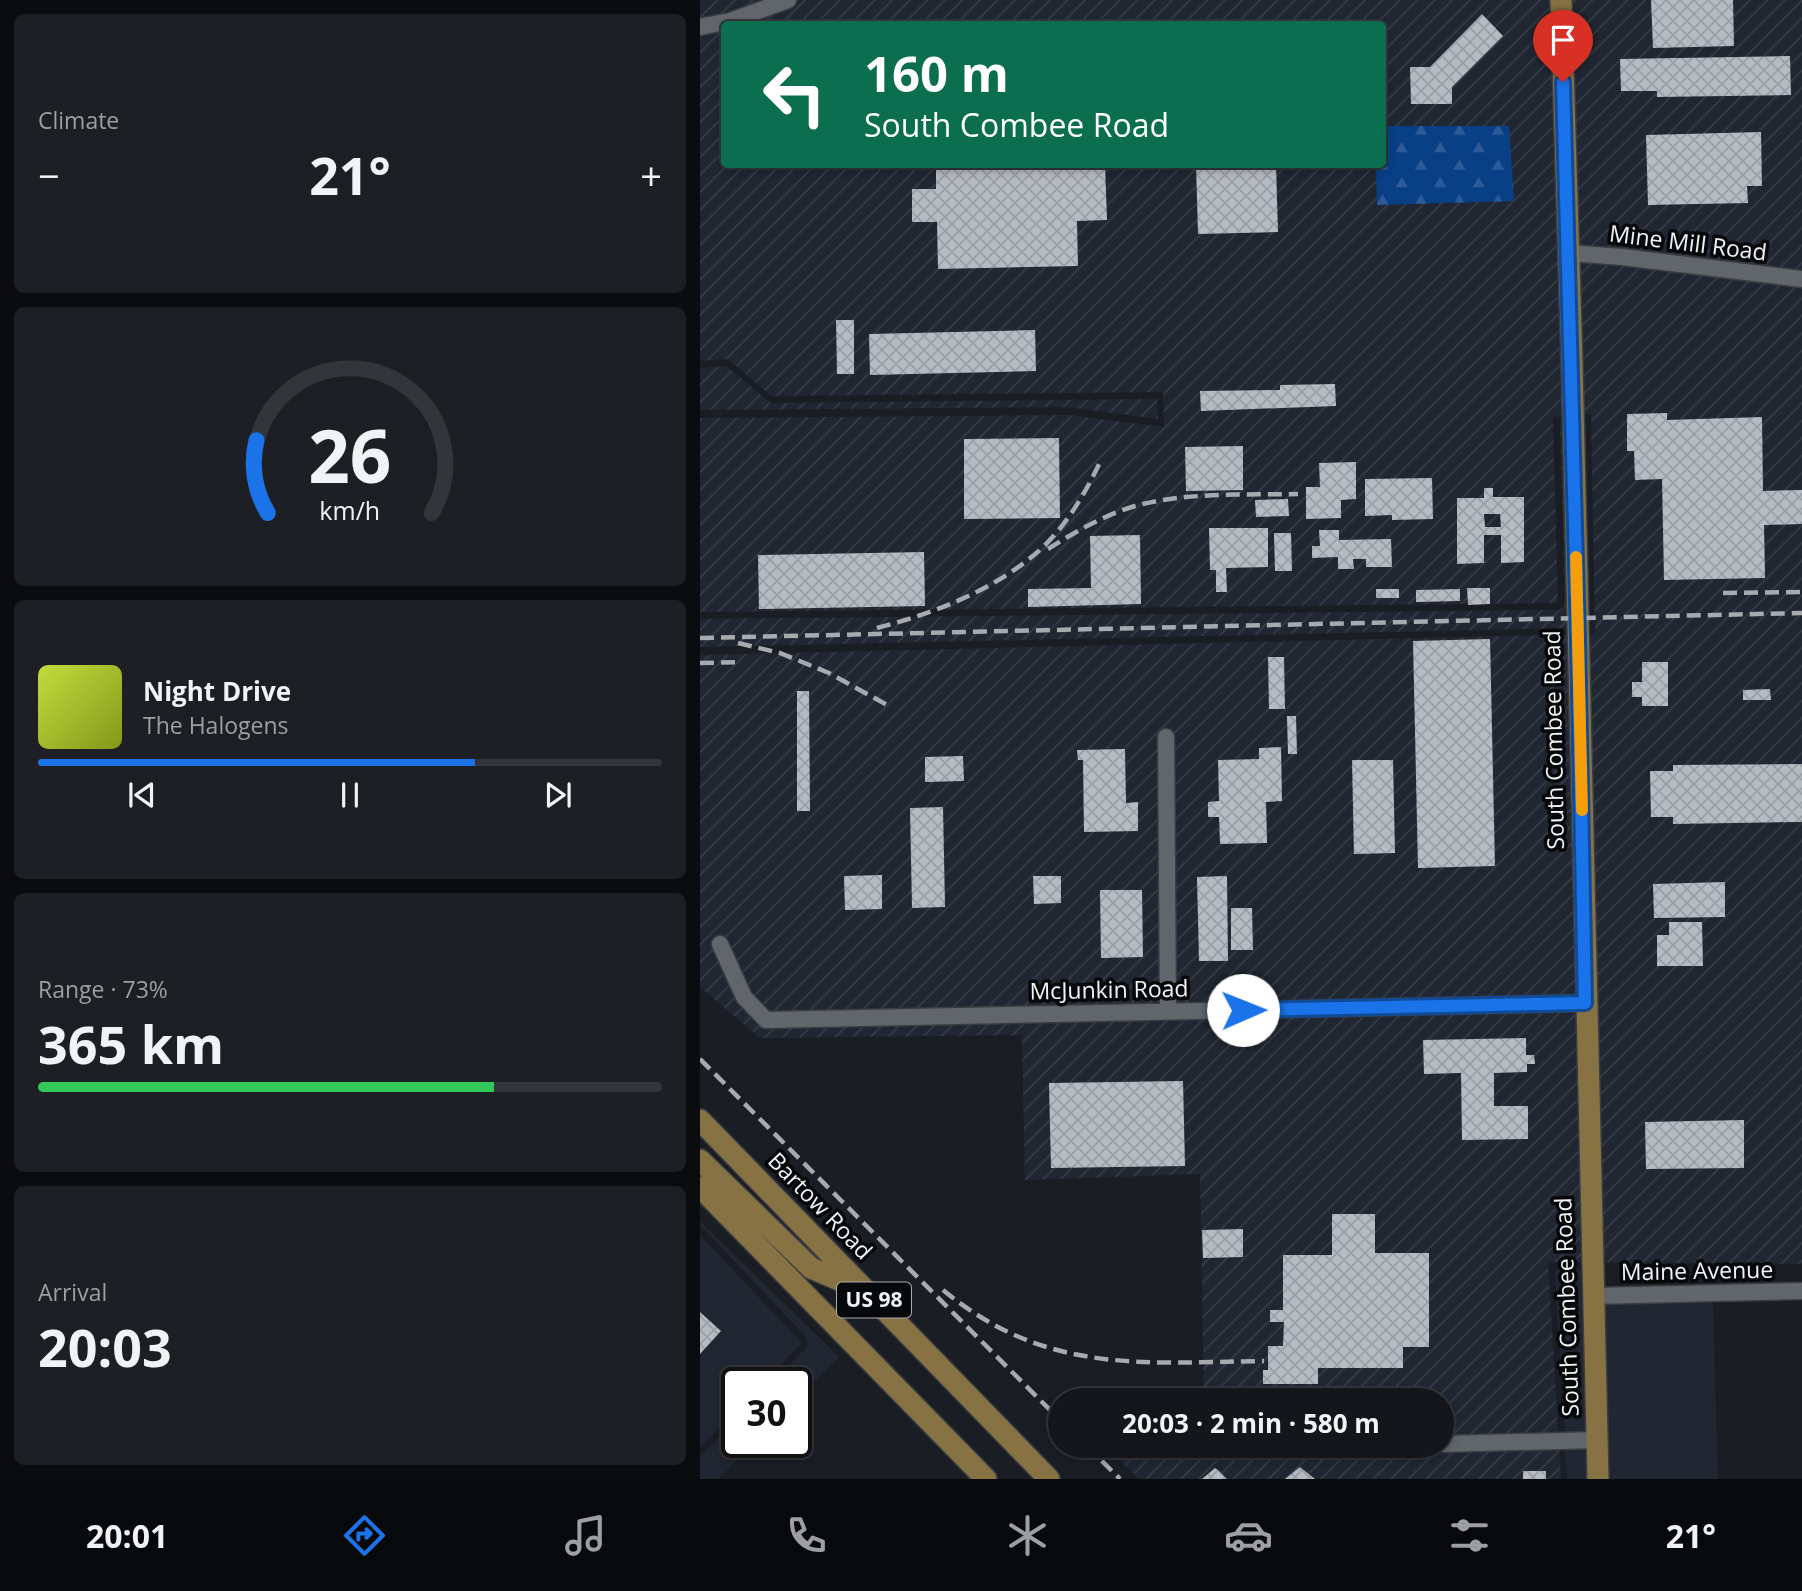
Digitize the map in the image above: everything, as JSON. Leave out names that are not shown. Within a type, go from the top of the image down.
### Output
[{"type":"main road","name":"South Combee Road","points":[[1561,0],[1598,1479]]},
{"type":"main road","name":"Bartow Road","points":[[700,1120],[1049,1479]]},
{"type":"main road","points":[[700,1160],[811,1268],[865,1290]]},
{"type":"main road","name":"US 98","points":[[700,1187],[986,1479]]},
{"type":"street","points":[[730,21],[788,0]]},
{"type":"street","points":[[700,27],[721,23]]},
{"type":"street","name":"Mine Mill Road","points":[[1568,253],[1802,279]]},
{"type":"street","points":[[1166,737],[1168,1011]]},
{"type":"street","name":"McJunkin Road","points":[[720,944],[744,997],[766,1020],[1585,1003]]},
{"type":"street","name":"Maine Avenue","points":[[1593,1296],[1802,1291]]},
{"type":"street","points":[[1454,1444],[1597,1440]]},
{"type":"shaded area","points":[[700,0],[1802,0],[1802,1264],[1548,1262],[1561,1479],[1139,1479],[1118,1458],[1454,1458],[1454,1388],[1204,1388],[1200,1174],[1025,1180],[1022,1035],[760,1038],[700,987],[700,655],[1595,634],[1591,414],[1553,417],[1558,603],[700,612],[700,418],[1067,415],[1164,427],[1163,392],[771,396],[728,359],[700,361]]},
{"type":"shaded area","points":[[726,366],[771,403],[1157,399],[1158,419],[1067,407],[700,410],[700,368]]},
{"type":"shaded area","points":[[1560,423],[1565,423],[1571,628],[700,647],[700,619],[1559,610],[1565,603]]},
{"type":"shaded area","points":[[700,1221],[839,1357],[812,1384],[812,1367],[788,1367],[806,1348],[806,1337],[700,1225]]},
{"type":"shaded area","points":[[700,1235],[802,1343],[778,1367],[721,1367],[721,1426],[700,1447]]},
{"type":"shaded area","points":[[1555,1270],[1585,1270],[1589,1432],[1565,1432]]},
{"type":"shaded area","points":[[1713,1303],[1718,1479],[1605,1479],[1600,1304]]},
{"type":"shaded area","points":[[721,1435],[721,1458],[739,1458],[718,1479],[700,1479],[700,1457]]},
{"type":"shaded area","points":[[1565,1449],[1589,1449],[1590,1479],[1567,1479]]},
{"type":"green space","points":[[1386,126],[1509,126],[1514,201],[1377,205],[1376,168],[1386,168]]},
{"type":"building","points":[[1651,0],[1733,0],[1734,46],[1653,48]]},
{"type":"building","points":[[1482,14],[1503,36],[1452,87],[1452,104],[1411,104],[1410,67],[1430,67]]},
{"type":"building","points":[[1790,56],[1791,95],[1657,97],[1657,91],[1621,91],[1620,59]]},
{"type":"building","points":[[1761,132],[1762,186],[1747,186],[1748,203],[1648,205],[1646,135]]},
{"type":"building","points":[[936,168],[1105,168],[1107,220],[1077,221],[1078,266],[938,269],[937,222],[912,222],[912,189],[936,189]]},
{"type":"building","points":[[1196,168],[1276,168],[1278,232],[1198,234]]},
{"type":"building","points":[[836,320],[854,320],[854,374],[837,374]]},
{"type":"building","points":[[1035,330],[1036,371],[870,375],[869,334]]},
{"type":"building","points":[[1335,384],[1336,406],[1201,411],[1200,391],[1280,390],[1280,385]]},
{"type":"building","points":[[1667,413],[1667,420],[1762,417],[1763,491],[1802,490],[1802,524],[1764,525],[1765,578],[1664,580],[1662,479],[1635,480],[1634,451],[1627,451],[1627,414]]},
{"type":"building","points":[[1059,438],[1060,518],[964,519],[964,439]]},
{"type":"building","points":[[1243,446],[1243,490],[1186,491],[1185,447]]},
{"type":"building","points":[[1356,462],[1356,499],[1341,500],[1341,518],[1306,519],[1306,487],[1320,487],[1319,463]]},
{"type":"building","points":[[1432,478],[1433,519],[1392,520],[1392,515],[1365,516],[1365,479]]},
{"type":"building","points":[[1484,488],[1493,488],[1493,497],[1524,497],[1524,562],[1501,563],[1501,535],[1484,535],[1484,563],[1457,564],[1457,498],[1484,498]],"holes":[[[1484,514],[1500,514],[1501,527],[1485,527]]]},
{"type":"building","points":[[1288,499],[1289,516],[1256,517],[1255,500]]},
{"type":"building","points":[[1209,528],[1268,528],[1268,567],[1226,568],[1227,592],[1216,592],[1216,570],[1210,570]]},
{"type":"building","points":[[1319,530],[1339,530],[1339,540],[1391,539],[1392,567],[1366,567],[1366,559],[1353,559],[1354,569],[1338,569],[1338,557],[1312,558],[1312,546],[1320,546]]},
{"type":"building","points":[[1274,533],[1291,533],[1292,571],[1275,571]]},
{"type":"building","points":[[1140,535],[1141,604],[1028,607],[1028,589],[1091,588],[1090,536]]},
{"type":"building","points":[[924,552],[925,606],[759,609],[758,555]]},
{"type":"building","points":[[1467,588],[1490,588],[1490,604],[1468,605]]},
{"type":"building","points":[[1376,589],[1399,589],[1399,598],[1376,598]]},
{"type":"building","points":[[1460,589],[1460,601],[1416,602],[1416,590]]},
{"type":"building","points":[[1490,639],[1495,866],[1418,868],[1413,641]]},
{"type":"building","points":[[1268,657],[1284,657],[1285,709],[1269,709]]},
{"type":"building","points":[[1642,662],[1668,662],[1668,706],[1642,706],[1642,697],[1632,697],[1632,682],[1642,682]]},
{"type":"building","points":[[1770,689],[1771,700],[1743,700],[1743,690]]},
{"type":"building","points":[[797,691],[809,691],[810,811],[797,811]]},
{"type":"building","points":[[1287,716],[1296,716],[1297,754],[1288,754]]},
{"type":"building","points":[[1281,747],[1282,801],[1266,802],[1267,843],[1220,844],[1219,817],[1208,817],[1208,802],[1219,801],[1218,760],[1259,759],[1259,748]]},
{"type":"building","points":[[1125,749],[1126,803],[1138,802],[1138,831],[1084,832],[1083,760],[1078,760],[1077,750]]},
{"type":"building","points":[[963,756],[964,781],[925,782],[925,757]]},
{"type":"building","points":[[1352,760],[1393,760],[1395,853],[1354,854]]},
{"type":"building","points":[[1802,764],[1802,822],[1673,824],[1673,817],[1651,817],[1650,771],[1673,771],[1673,765]]},
{"type":"building","points":[[943,807],[945,907],[912,908],[910,808]]},
{"type":"building","points":[[882,875],[882,909],[845,910],[844,876]]},
{"type":"building","points":[[1033,876],[1061,876],[1061,903],[1034,904]]},
{"type":"building","points":[[1227,876],[1228,961],[1199,961],[1197,877]]},
{"type":"building","points":[[1725,882],[1725,917],[1654,918],[1653,884]]},
{"type":"building","points":[[1100,890],[1142,890],[1143,957],[1101,958]]},
{"type":"building","points":[[1231,908],[1252,908],[1253,950],[1231,950]]},
{"type":"building","points":[[1669,922],[1702,922],[1703,966],[1657,966],[1657,935],[1669,935]]},
{"type":"building","points":[[1526,1038],[1526,1055],[1534,1055],[1535,1064],[1527,1064],[1527,1072],[1494,1073],[1494,1106],[1528,1106],[1528,1139],[1462,1140],[1461,1073],[1424,1074],[1423,1040]]},
{"type":"building","points":[[1183,1081],[1185,1166],[1051,1168],[1049,1083]]},
{"type":"building","points":[[1744,1120],[1744,1168],[1646,1169],[1645,1122]]},
{"type":"building","points":[[1332,1214],[1375,1214],[1375,1253],[1429,1253],[1429,1347],[1403,1347],[1403,1368],[1318,1368],[1318,1384],[1263,1384],[1263,1370],[1268,1370],[1268,1346],[1283,1346],[1284,1322],[1270,1322],[1270,1310],[1283,1310],[1283,1255],[1332,1255]]},
{"type":"building","points":[[1243,1229],[1243,1257],[1203,1258],[1202,1230]]},
{"type":"building","points":[[700,1312],[721,1331],[700,1354]]},
{"type":"building","points":[[1300,1467],[1315,1479],[1285,1479]]},
{"type":"building","points":[[1215,1468],[1227,1479],[1202,1479]]},
{"type":"building","points":[[1523,1471],[1546,1471],[1546,1479],[1523,1479]]},
{"type":"railway","points":[[877,628],[965,598],[1025,562],[1043,547],[1069,516],[1084,494],[1102,458]]},
{"type":"railway","points":[[1048,549],[1101,519],[1135,506],[1175,498],[1298,494]]},
{"type":"railway","points":[[1723,593],[1802,592]]},
{"type":"railway","points":[[700,638],[1802,613]]},
{"type":"railway","points":[[738,643],[780,653],[829,673],[889,706]]},
{"type":"railway","points":[[700,663],[741,662]]},
{"type":"railway","points":[[700,1059],[1048,1408]]},
{"type":"railway","points":[[943,1290],[981,1317],[1019,1337],[1057,1350],[1095,1358],[1135,1362],[1264,1361]]},
{"type":"railway","points":[[1099,1458],[1120,1479]]},
{"type":"slow traffic","points":[[1576,557],[1582,810]]},
{"type":"route","points":[[1243,1010],[1585,1003],[1572,362],[1563,82]]}]
